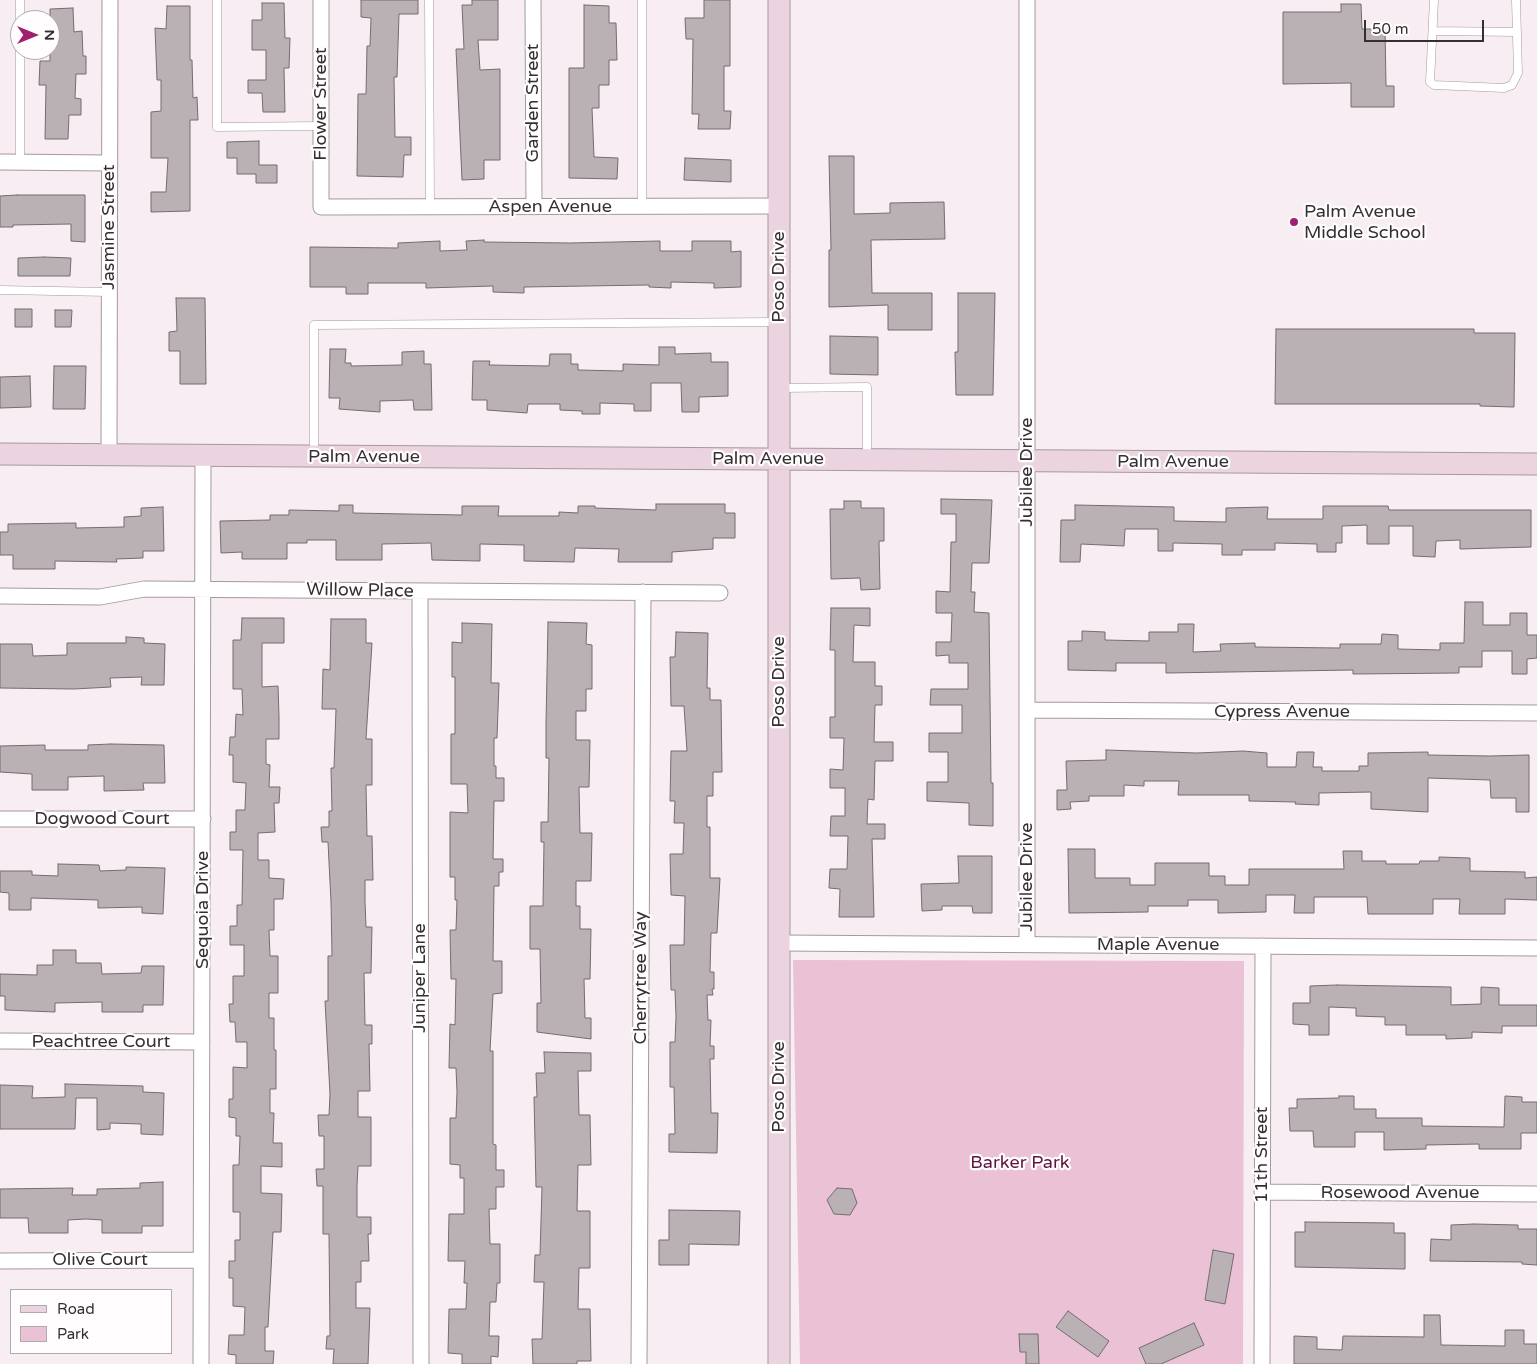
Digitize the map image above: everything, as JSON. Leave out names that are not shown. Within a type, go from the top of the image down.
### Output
[{"type":"main road","name":"Poso Drive","points":[[778,1364],[779,0]]},
{"type":"main road","name":"Palm Avenue","points":[[0,454],[1537,464]]},
{"type":"street","name":"Jasmine Street","points":[[109,454],[110,0]]},
{"type":"street","name":"Flower Street","points":[[321,0],[321,207]]},
{"type":"street","name":"Garden Street","points":[[533,0],[534,207]]},
{"type":"street","name":"Jubilee Drive","points":[[1026,0],[1028,461],[1027,944]]},
{"type":"street","points":[[0,162],[109,163]]},
{"type":"street","name":"Aspen Avenue","points":[[321,207],[779,206]]},
{"type":"street","name":"Sequoia Drive","points":[[201,1364],[203,456]]},
{"type":"street","name":"Willow Place","points":[[0,596],[100,597],[144,589],[720,593]]},
{"type":"street","name":"Juniper Lane","points":[[420,591],[421,1364]]},
{"type":"street","name":"Cherrytree Way","points":[[639,1364],[642,592]]},
{"type":"street","name":"Cypress Avenue","points":[[1027,710],[1537,714]]},
{"type":"street","name":"Dogwood Court","points":[[0,819],[203,819]]},
{"type":"street","name":"Maple Avenue","points":[[778,943],[1537,948]]},
{"type":"street","name":"11th Street","points":[[1262,1364],[1263,946]]},
{"type":"street","name":"Peachtree Court","points":[[0,1041],[202,1042]]},
{"type":"street","name":"Rosewood Avenue","points":[[1262,1192],[1537,1194]]},
{"type":"street","name":"Olive Court","points":[[0,1260],[201,1260]]},
{"type":"lane","points":[[20,0],[20,162]]},
{"type":"lane","points":[[217,0],[217,127],[321,126]]},
{"type":"lane","points":[[429,0],[430,207]]},
{"type":"lane","points":[[642,0],[642,207]]},
{"type":"lane","points":[[1434,0],[1430,82],[1434,85],[1504,88],[1512,85],[1518,73],[1516,0]]},
{"type":"lane","points":[[1433,31],[1517,32]]},
{"type":"lane","points":[[0,290],[109,292]]},
{"type":"lane","points":[[314,457],[314,325],[779,322]]},
{"type":"lane","points":[[779,388],[867,387],[867,460]]},
{"type":"green space","name":"Barker Park","points":[[793,960],[1244,961],[1243,1364],[800,1364]]},
{"type":"building","points":[[361,0],[418,0],[418,14],[399,14],[397,77],[394,77],[395,137],[411,137],[411,155],[404,155],[403,177],[357,176],[358,94],[366,94],[367,46],[370,46],[371,18],[361,17]]},
{"type":"building","points":[[472,0],[498,0],[498,40],[478,40],[480,70],[500,69],[500,160],[484,160],[484,179],[462,180],[456,49],[464,49],[462,5],[472,5]]},
{"type":"building","points":[[704,0],[730,0],[730,66],[724,66],[724,111],[731,111],[730,129],[698,129],[699,114],[692,114],[693,39],[686,39],[685,18],[704,18]]},
{"type":"building","points":[[262,3],[284,3],[285,38],[290,38],[289,68],[284,68],[285,112],[263,112],[262,93],[248,93],[248,80],[266,80],[266,50],[252,50],[252,20],[262,20]]},
{"type":"building","points":[[1341,4],[1361,4],[1362,29],[1385,29],[1386,86],[1394,86],[1394,107],[1351,107],[1351,83],[1283,84],[1283,12],[1341,12]]},
{"type":"building","points":[[584,5],[609,6],[609,23],[616,23],[617,60],[609,60],[609,85],[599,85],[599,108],[592,108],[594,157],[618,158],[617,179],[569,178],[569,68],[584,68]]},
{"type":"building","points":[[167,6],[190,6],[190,60],[192,60],[193,98],[197,97],[198,120],[190,120],[190,211],[151,212],[151,192],[166,192],[168,158],[151,158],[151,112],[161,111],[161,80],[157,80],[155,28],[166,29]]},
{"type":"building","points":[[73,8],[74,32],[82,31],[83,56],[86,56],[86,74],[76,74],[75,98],[81,99],[81,115],[69,115],[68,139],[45,139],[46,85],[39,85],[40,61],[60,60],[60,10],[50,9]]},
{"type":"building","points":[[259,141],[259,165],[277,165],[277,183],[256,183],[256,174],[237,174],[237,158],[227,158],[227,142]]},
{"type":"building","points":[[829,156],[854,156],[854,214],[890,213],[890,203],[944,202],[945,239],[871,240],[872,293],[932,293],[932,330],[888,330],[888,305],[829,307],[829,250],[831,250]]},
{"type":"building","points":[[685,158],[731,160],[731,182],[684,180]]},
{"type":"building","points":[[85,195],[85,242],[71,241],[71,224],[0,227],[0,196]]},
{"type":"building","points":[[484,240],[484,242],[570,243],[660,241],[660,251],[692,251],[692,241],[731,241],[731,252],[741,251],[741,287],[714,288],[714,283],[671,282],[671,288],[649,287],[649,285],[524,287],[524,293],[493,292],[493,286],[426,288],[426,283],[368,283],[368,294],[346,294],[346,287],[310,287],[310,247],[398,248],[398,243],[440,241],[440,251],[467,250],[466,241]]},
{"type":"building","points":[[18,258],[71,258],[70,276],[18,276]]},
{"type":"building","points":[[958,293],[995,293],[993,395],[956,395],[955,352],[958,352]]},
{"type":"building","points":[[176,298],[205,298],[206,384],[180,384],[180,351],[169,351],[169,332],[177,331]]},
{"type":"building","points":[[15,309],[32,309],[32,327],[15,327]]},
{"type":"building","points":[[55,310],[72,310],[71,327],[55,327]]},
{"type":"building","points":[[1276,329],[1474,329],[1474,333],[1515,333],[1514,407],[1480,406],[1480,404],[1275,404]]},
{"type":"building","points":[[830,336],[878,337],[878,375],[830,374]]},
{"type":"building","points":[[659,347],[675,347],[675,354],[711,353],[711,362],[728,362],[728,396],[699,397],[699,412],[682,412],[681,383],[651,383],[651,411],[634,411],[634,404],[600,403],[600,414],[582,414],[582,411],[560,410],[560,404],[528,404],[527,413],[487,410],[487,400],[472,400],[473,361],[490,361],[489,365],[549,366],[550,354],[571,354],[571,364],[578,364],[578,370],[623,371],[623,364],[659,365]]},
{"type":"building","points":[[330,349],[346,349],[345,363],[351,363],[351,366],[402,365],[402,352],[424,351],[424,364],[431,364],[432,410],[414,410],[413,400],[380,401],[380,412],[339,409],[340,398],[329,398]]},
{"type":"building","points":[[54,366],[86,366],[85,409],[53,409]]},
{"type":"building","points":[[30,376],[31,407],[0,408],[0,377]]},
{"type":"building","points":[[941,499],[992,500],[989,563],[972,563],[971,592],[975,592],[974,612],[989,613],[993,826],[969,825],[969,803],[927,801],[927,782],[948,782],[948,752],[929,752],[929,733],[962,733],[962,705],[930,705],[931,689],[968,689],[968,663],[949,663],[949,655],[936,656],[936,642],[951,642],[952,613],[936,613],[936,591],[950,592],[951,542],[956,542],[956,514],[941,514]]},
{"type":"building","points":[[844,501],[861,501],[861,508],[884,508],[884,541],[879,541],[880,589],[861,590],[860,578],[831,579],[830,509],[844,509]]},
{"type":"building","points":[[656,504],[725,504],[725,513],[735,513],[735,538],[713,538],[713,549],[672,552],[672,562],[618,562],[619,549],[575,548],[574,562],[524,561],[524,545],[480,544],[480,561],[432,560],[431,543],[382,544],[382,560],[336,560],[336,540],[307,540],[307,543],[287,543],[287,559],[242,559],[242,552],[221,553],[220,521],[270,520],[270,515],[289,515],[289,510],[339,511],[339,505],[353,505],[353,513],[462,515],[462,506],[499,506],[498,516],[559,516],[559,512],[578,513],[578,506],[656,510]]},
{"type":"building","points":[[1075,505],[1174,507],[1174,521],[1226,522],[1226,508],[1268,507],[1267,519],[1323,519],[1323,506],[1388,506],[1389,510],[1531,510],[1531,547],[1460,549],[1460,540],[1436,541],[1435,557],[1413,556],[1413,526],[1389,526],[1389,544],[1367,544],[1367,525],[1342,526],[1342,543],[1336,543],[1336,552],[1317,552],[1317,544],[1275,543],[1275,550],[1242,550],[1242,555],[1222,555],[1222,544],[1173,543],[1173,551],[1158,551],[1158,529],[1125,529],[1124,546],[1081,544],[1080,562],[1060,562],[1061,520],[1075,520]]},
{"type":"building","points":[[163,507],[164,551],[143,551],[143,558],[116,559],[117,562],[55,561],[55,569],[13,569],[13,555],[0,555],[0,532],[8,532],[8,524],[76,523],[76,528],[124,527],[124,517],[141,516],[141,508]]},
{"type":"building","points":[[1465,602],[1483,602],[1483,625],[1510,625],[1510,613],[1527,613],[1527,635],[1537,635],[1537,658],[1527,659],[1527,674],[1512,674],[1512,651],[1482,651],[1482,667],[1459,667],[1459,673],[1353,674],[1353,670],[1166,673],[1166,663],[1116,663],[1116,671],[1068,670],[1068,641],[1082,641],[1082,631],[1105,632],[1105,640],[1149,641],[1149,632],[1178,632],[1178,624],[1194,624],[1193,652],[1221,651],[1220,644],[1255,643],[1255,647],[1340,648],[1340,644],[1381,644],[1382,634],[1398,635],[1398,649],[1440,650],[1440,643],[1464,643]]},
{"type":"building","points":[[831,608],[870,608],[870,626],[854,625],[853,662],[875,662],[875,686],[882,686],[882,705],[875,705],[874,742],[893,742],[893,761],[875,761],[874,800],[868,799],[867,824],[885,824],[885,839],[872,839],[874,917],[839,917],[840,889],[829,888],[830,869],[847,869],[848,836],[830,836],[831,816],[845,816],[845,788],[830,788],[830,769],[843,770],[844,738],[830,738],[830,717],[835,717],[835,650],[830,650]]},
{"type":"building","points":[[242,618],[284,618],[284,643],[262,643],[262,687],[278,686],[279,716],[279,739],[266,739],[266,764],[270,765],[269,787],[280,787],[279,803],[274,803],[275,832],[258,833],[258,860],[269,860],[269,878],[284,879],[283,899],[274,899],[274,930],[269,930],[270,956],[278,956],[278,993],[269,993],[269,1018],[274,1018],[274,1050],[276,1050],[276,1089],[270,1089],[270,1113],[274,1113],[273,1143],[282,1143],[282,1167],[261,1166],[261,1193],[282,1194],[281,1232],[273,1232],[268,1327],[265,1327],[265,1351],[274,1351],[273,1364],[236,1364],[236,1355],[228,1354],[229,1335],[244,1335],[245,1307],[233,1306],[233,1278],[229,1278],[229,1261],[235,1261],[235,1240],[240,1240],[240,1212],[233,1212],[233,1165],[239,1165],[240,1136],[236,1136],[236,1118],[229,1117],[229,1099],[233,1099],[233,1067],[247,1068],[247,1042],[236,1042],[235,1022],[230,1022],[229,1004],[233,1004],[233,976],[244,976],[244,945],[230,945],[230,926],[237,926],[237,905],[242,905],[243,850],[230,850],[230,832],[236,832],[236,810],[245,810],[246,783],[233,782],[233,755],[229,755],[230,737],[235,737],[236,714],[243,715],[242,689],[233,689],[233,640],[241,640]]},
{"type":"building","points":[[331,619],[366,619],[366,643],[372,643],[366,739],[372,739],[372,785],[366,785],[367,836],[372,836],[373,880],[365,880],[366,927],[372,927],[371,973],[364,973],[365,1025],[372,1025],[372,1044],[369,1044],[370,1091],[358,1091],[358,1117],[371,1117],[371,1166],[358,1166],[357,1186],[357,1217],[371,1217],[371,1234],[368,1234],[369,1261],[361,1261],[361,1282],[356,1282],[356,1308],[370,1308],[368,1364],[333,1364],[334,1349],[326,1349],[327,1336],[330,1336],[329,1234],[323,1234],[323,1186],[317,1186],[316,1169],[324,1169],[324,1136],[319,1136],[318,1115],[329,1115],[330,1094],[325,1001],[328,1001],[328,956],[332,956],[331,902],[328,842],[322,842],[321,827],[329,827],[329,811],[332,811],[331,768],[334,768],[336,709],[322,709],[323,669],[330,670]]},
{"type":"building","points":[[548,622],[587,623],[586,644],[592,645],[592,689],[586,689],[586,711],[576,711],[576,740],[590,740],[589,787],[579,787],[580,833],[592,833],[591,881],[576,881],[576,906],[580,906],[580,929],[591,929],[590,979],[584,979],[585,1018],[591,1018],[591,1039],[537,1032],[537,1003],[541,1003],[540,949],[530,949],[530,906],[543,906],[544,842],[541,842],[541,822],[548,822],[549,758],[546,758],[546,724]]},
{"type":"building","points":[[462,623],[492,624],[491,683],[499,683],[497,738],[494,738],[494,766],[496,766],[496,778],[504,778],[504,801],[494,801],[493,859],[503,859],[503,872],[499,872],[499,886],[494,886],[493,961],[502,961],[502,993],[493,994],[490,1051],[493,1051],[493,1144],[496,1145],[496,1170],[504,1170],[504,1187],[496,1187],[496,1209],[489,1209],[490,1244],[500,1244],[500,1283],[497,1283],[496,1302],[490,1302],[489,1336],[499,1336],[498,1357],[491,1356],[491,1364],[462,1364],[462,1354],[448,1353],[449,1309],[466,1309],[467,1283],[464,1283],[465,1261],[448,1261],[449,1214],[464,1214],[464,1178],[460,1178],[460,1165],[450,1164],[450,1118],[456,1118],[457,1092],[456,1068],[449,1068],[450,1024],[455,1025],[456,979],[451,979],[450,930],[456,930],[457,900],[455,900],[455,877],[450,877],[450,812],[468,813],[467,784],[451,784],[451,734],[455,734],[455,677],[452,677],[452,642],[462,643]]},
{"type":"building","points":[[676,632],[708,633],[707,688],[710,688],[710,700],[721,700],[722,772],[713,772],[713,796],[707,796],[707,827],[710,827],[710,878],[720,878],[717,933],[711,933],[710,972],[714,972],[714,989],[712,989],[713,995],[707,995],[708,1020],[711,1020],[710,1046],[714,1046],[714,1059],[710,1059],[711,1113],[718,1113],[717,1153],[669,1152],[669,1134],[675,1134],[674,1087],[670,1087],[670,1042],[675,1042],[676,1017],[675,990],[671,990],[670,945],[684,945],[685,896],[671,895],[670,854],[683,854],[684,823],[674,823],[675,801],[670,801],[671,751],[687,751],[684,706],[671,706],[670,657],[675,657]]},
{"type":"building","points":[[126,637],[144,638],[144,643],[165,644],[164,685],[141,685],[142,677],[110,678],[111,687],[74,689],[0,688],[0,644],[32,644],[33,656],[67,655],[67,643],[126,643]]},
{"type":"building","points":[[45,745],[45,750],[88,750],[88,745],[164,745],[165,783],[143,783],[144,790],[104,791],[104,776],[68,777],[68,790],[32,790],[32,774],[0,772],[0,746]]},
{"type":"building","points":[[1106,750],[1197,753],[1243,751],[1267,753],[1267,767],[1296,767],[1297,752],[1314,752],[1313,767],[1322,767],[1322,771],[1359,771],[1359,766],[1368,766],[1368,753],[1428,752],[1428,755],[1529,755],[1529,812],[1516,812],[1516,798],[1491,798],[1490,780],[1428,778],[1428,812],[1371,809],[1371,792],[1319,793],[1319,805],[1295,804],[1296,802],[1249,801],[1249,795],[1178,795],[1179,781],[1144,781],[1144,786],[1124,785],[1124,796],[1089,796],[1089,801],[1070,802],[1071,809],[1057,810],[1057,790],[1067,790],[1066,761],[1106,760]]},
{"type":"building","points":[[1068,849],[1095,849],[1095,878],[1130,878],[1130,885],[1155,885],[1155,863],[1209,863],[1209,876],[1225,876],[1225,885],[1249,885],[1249,869],[1344,869],[1343,851],[1362,851],[1362,861],[1386,861],[1386,864],[1419,864],[1420,861],[1439,861],[1439,857],[1470,858],[1470,871],[1525,872],[1525,878],[1537,877],[1537,900],[1505,899],[1505,914],[1459,914],[1460,899],[1433,899],[1433,914],[1368,914],[1367,897],[1314,897],[1314,913],[1294,913],[1295,895],[1266,895],[1266,912],[1218,913],[1218,900],[1188,900],[1188,906],[1148,906],[1148,912],[1069,913]]},
{"type":"building","points":[[958,856],[992,856],[992,913],[973,913],[972,906],[942,906],[942,910],[922,911],[921,884],[959,883]]},
{"type":"building","points":[[58,864],[99,865],[100,871],[126,870],[126,867],[165,868],[163,914],[142,913],[142,907],[98,908],[98,900],[31,898],[31,910],[9,910],[9,893],[0,892],[0,871],[32,871],[32,875],[58,876]]},
{"type":"building","points":[[53,950],[76,950],[76,963],[101,963],[102,974],[141,973],[142,966],[164,966],[163,1005],[143,1005],[143,1012],[102,1012],[102,1002],[55,1003],[55,1012],[5,1010],[5,996],[0,996],[0,974],[37,975],[37,965],[53,965]]},
{"type":"building","points":[[1310,986],[1451,987],[1451,1005],[1481,1004],[1481,987],[1499,988],[1499,1005],[1537,1005],[1537,1026],[1502,1026],[1502,1033],[1472,1032],[1472,1038],[1446,1039],[1446,1035],[1406,1035],[1406,1025],[1385,1025],[1385,1017],[1356,1016],[1356,1008],[1329,1007],[1329,1035],[1309,1035],[1309,1025],[1293,1024],[1293,1003],[1310,1003]]},
{"type":"building","points":[[544,1052],[591,1053],[591,1071],[578,1071],[579,1115],[590,1115],[591,1165],[578,1165],[577,1211],[590,1211],[590,1268],[579,1268],[578,1309],[590,1309],[591,1361],[577,1361],[577,1364],[533,1364],[532,1339],[542,1339],[544,1282],[534,1282],[535,1255],[540,1255],[542,1187],[536,1187],[534,1097],[537,1097],[536,1073],[545,1073]]},
{"type":"building","points":[[65,1084],[143,1086],[143,1092],[164,1093],[163,1135],[141,1134],[141,1124],[110,1123],[110,1129],[97,1130],[97,1098],[76,1098],[75,1129],[0,1129],[0,1085],[33,1086],[32,1098],[65,1097]]},
{"type":"building","points":[[1339,1096],[1354,1096],[1354,1109],[1376,1109],[1376,1118],[1422,1118],[1422,1126],[1504,1127],[1505,1096],[1522,1097],[1522,1102],[1537,1102],[1537,1133],[1521,1133],[1521,1149],[1479,1149],[1479,1144],[1426,1145],[1426,1149],[1384,1150],[1384,1132],[1355,1132],[1355,1147],[1314,1147],[1313,1131],[1290,1131],[1289,1108],[1297,1108],[1297,1099],[1339,1098]]},
{"type":"building","points":[[163,1182],[163,1226],[142,1226],[142,1233],[102,1233],[102,1220],[86,1219],[68,1220],[68,1233],[29,1233],[28,1218],[0,1218],[0,1189],[73,1188],[72,1195],[97,1195],[97,1189],[140,1188],[140,1183]]},
{"type":"building","points":[[837,1188],[852,1189],[857,1203],[850,1215],[834,1214],[827,1200]]},
{"type":"building","points":[[669,1210],[740,1211],[739,1245],[689,1244],[689,1265],[659,1265],[659,1240],[669,1240]]},
{"type":"building","points":[[1305,1222],[1394,1223],[1394,1233],[1405,1233],[1405,1269],[1295,1267],[1295,1232],[1305,1232]]},
{"type":"building","points":[[1451,1225],[1518,1225],[1518,1229],[1537,1229],[1537,1265],[1522,1264],[1522,1262],[1430,1261],[1431,1239],[1451,1240]]},
{"type":"building","points":[[1213,1250],[1234,1254],[1225,1304],[1205,1300]]},
{"type":"building","points":[[1068,1311],[1109,1341],[1098,1357],[1056,1327]]},
{"type":"building","points":[[1424,1315],[1440,1315],[1441,1345],[1505,1346],[1505,1330],[1524,1330],[1524,1344],[1537,1344],[1537,1364],[1294,1364],[1294,1336],[1317,1337],[1317,1349],[1342,1350],[1343,1336],[1424,1337]]},
{"type":"building","points":[[1194,1323],[1204,1345],[1161,1364],[1146,1364],[1139,1348]]},
{"type":"building","points":[[1019,1334],[1038,1334],[1039,1364],[1026,1364],[1026,1352],[1020,1352]]},
{"type":"place","name":"Palm Avenue Middle School","points":[[1294,222]]}]
